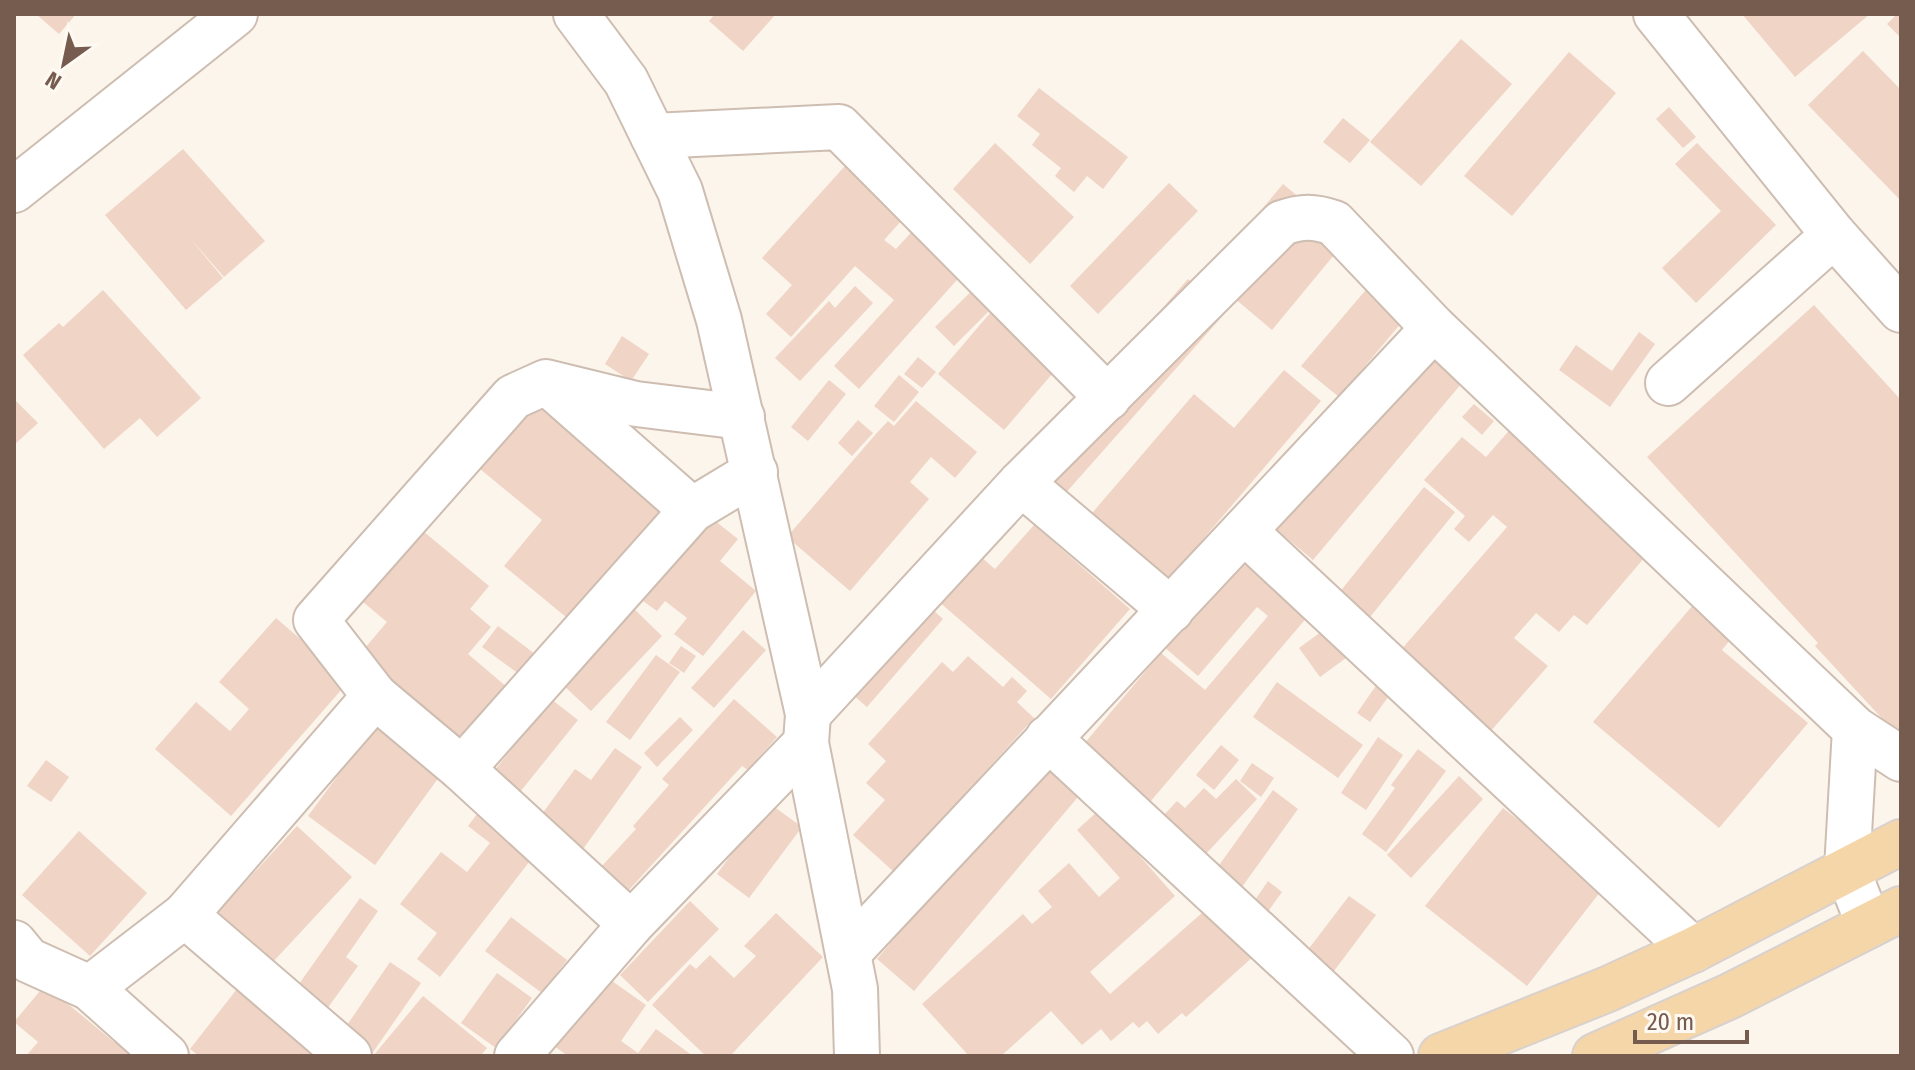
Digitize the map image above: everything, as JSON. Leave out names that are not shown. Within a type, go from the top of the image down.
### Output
[{"type":"main road","points":[[1441,1056],[1608,989],[1693,950],[1901,842]]},
{"type":"main road","points":[[1595,1056],[1640,1047],[1730,996],[1885,917]]},
{"type":"street","points":[[576,14],[626,81],[680,191],[719,320],[755,472],[807,728],[855,989],[857,1056]]},
{"type":"street","points":[[1656,14],[1834,235],[1901,310]]},
{"type":"street","points":[[14,190],[225,17]]},
{"type":"street","points":[[653,136],[839,127],[1108,398]]},
{"type":"street","points":[[517,1056],[1021,483],[1282,223],[1298,217],[1313,216],[1334,223],[1434,328],[1855,729],[1901,759]]},
{"type":"street","points":[[1668,383],[1834,235]]},
{"type":"street","points":[[848,953],[1434,328]]},
{"type":"street","points":[[631,924],[462,769],[375,696],[316,620],[513,397],[546,382],[636,404],[742,417]]},
{"type":"street","points":[[546,382],[692,510]]},
{"type":"street","points":[[462,769],[692,510],[755,472]]},
{"type":"street","points":[[1021,483],[1171,610]]},
{"type":"street","points":[[1244,531],[1693,950]]},
{"type":"street","points":[[90,988],[185,915],[375,696]]},
{"type":"street","points":[[1855,729],[1847,869],[1885,917]]},
{"type":"street","points":[[1048,738],[1391,1056]]},
{"type":"street","points":[[185,915],[349,1056]]},
{"type":"street","points":[[19,959],[90,988],[166,1056]]},
{"type":"building","points":[[36,14],[76,14],[59,34]]},
{"type":"building","points":[[715,14],[776,14],[743,51],[709,21]]},
{"type":"building","points":[[1742,14],[1870,14],[1795,77]]},
{"type":"building","points":[[1901,14],[1901,38],[1887,24]]},
{"type":"building","points":[[1461,39],[1512,84],[1421,186],[1370,142]]},
{"type":"building","points":[[1863,51],[1901,90],[1901,201],[1808,105]]},
{"type":"building","points":[[1569,52],[1616,93],[1512,216],[1464,176]]},
{"type":"building","points":[[1039,88],[1128,157],[1103,189],[1087,176],[1074,192],[1055,176],[1061,168],[1032,145],[1040,134],[1017,116]]},
{"type":"building","points":[[1669,107],[1696,137],[1683,148],[1656,119]]},
{"type":"building","points":[[1343,118],[1370,140],[1350,163],[1323,142]]},
{"type":"building","points":[[995,143],[1074,217],[1030,264],[953,189]]},
{"type":"building","points":[[1697,143],[1776,225],[1696,303],[1662,268],[1721,211],[1675,164]]},
{"type":"building","points":[[863,146],[921,199],[884,240],[896,249],[929,213],[982,252],[859,389],[834,366],[894,300],[855,266],[791,337],[766,314],[792,285],[762,258]]},
{"type":"building","points":[[183,149],[265,241],[224,277],[189,237],[223,278],[186,310],[105,215]]},
{"type":"building","points":[[1169,183],[1198,211],[1098,314],[1070,286]]},
{"type":"building","points":[[1283,184],[1348,238],[1272,330],[1207,275]]},
{"type":"building","points":[[994,269],[1077,345],[1004,430],[938,374],[1008,292],[954,346],[935,327]]},
{"type":"building","points":[[1376,278],[1413,309],[1339,397],[1301,366]]},
{"type":"building","points":[[1188,279],[1226,312],[1063,496],[1026,464]]},
{"type":"building","points":[[855,286],[873,303],[800,381],[775,358],[829,301],[835,308]]},
{"type":"building","points":[[103,290],[201,398],[157,437],[140,418],[104,449],[23,355],[59,323],[63,327]]},
{"type":"building","points":[[1814,305],[1901,400],[1901,739],[1815,646],[1818,643],[1647,457]]},
{"type":"building","points":[[1639,332],[1655,344],[1610,407],[1559,370],[1576,345],[1612,371]]},
{"type":"building","points":[[622,336],[649,354],[631,381],[605,364]]},
{"type":"building","points":[[1430,346],[1467,377],[1313,560],[1277,530]]},
{"type":"building","points":[[918,357],[936,372],[922,388],[904,374]]},
{"type":"building","points":[[1284,370],[1321,401],[1164,585],[1087,519],[1194,394],[1234,428]]},
{"type":"building","points":[[899,375],[919,392],[894,422],[874,406]]},
{"type":"building","points":[[829,380],[846,394],[808,441],[791,427]]},
{"type":"building","points":[[531,394],[667,506],[572,622],[504,566],[542,520],[474,464]]},
{"type":"building","points":[[14,399],[38,423],[14,445]]},
{"type":"building","points":[[916,401],[977,452],[955,478],[931,457],[910,482],[929,499],[850,591],[787,537],[888,421],[894,426]]},
{"type":"building","points":[[1474,404],[1494,421],[1482,435],[1462,417]]},
{"type":"building","points":[[858,420],[873,433],[852,456],[838,443]]},
{"type":"building","points":[[1513,426],[1645,557],[1587,625],[1574,615],[1559,632],[1536,613],[1514,638],[1548,666],[1489,733],[1400,651],[1507,527],[1493,515],[1469,542],[1454,529],[1465,516],[1424,480],[1462,437],[1486,457]]},
{"type":"building","points":[[1424,487],[1455,512],[1370,617],[1339,593]]},
{"type":"building","points":[[710,517],[738,539],[720,561],[756,591],[703,656],[674,634],[687,618],[665,601],[657,611],[643,601]]},
{"type":"building","points":[[1034,525],[1130,609],[1051,699],[922,587],[962,541],[995,569]]},
{"type":"building","points":[[423,531],[489,586],[470,609],[491,627],[468,654],[508,688],[463,741],[360,654],[387,622],[363,602]]},
{"type":"building","points":[[1239,556],[1309,615],[1150,802],[1083,745],[1161,653],[1205,690],[1268,616],[1257,607],[1198,676],[1163,646]]},
{"type":"building","points":[[916,595],[943,619],[867,707],[839,683]]},
{"type":"building","points":[[1699,598],[1738,630],[1722,650],[1808,723],[1719,828],[1593,722]]},
{"type":"building","points":[[633,608],[662,636],[591,711],[563,685]]},
{"type":"building","points":[[276,618],[349,681],[231,816],[155,749],[196,702],[230,731],[249,709],[219,682]]},
{"type":"building","points":[[498,626],[539,657],[523,677],[482,647]]},
{"type":"building","points":[[1325,629],[1346,658],[1320,677],[1299,648]]},
{"type":"building","points":[[743,630],[766,650],[714,708],[691,688]]},
{"type":"building","points":[[681,646],[696,656],[684,673],[669,663]]},
{"type":"building","points":[[656,655],[680,672],[630,740],[606,722]]},
{"type":"building","points":[[968,656],[1003,687],[1012,677],[1027,691],[1017,702],[1034,718],[894,872],[853,835],[885,800],[866,783],[886,761],[868,744],[942,662],[953,672]]},
{"type":"building","points":[[1382,677],[1396,686],[1370,722],[1357,713]]},
{"type":"building","points":[[1277,682],[1363,745],[1338,778],[1253,717]]},
{"type":"building","points":[[551,699],[578,720],[520,792],[494,771]]},
{"type":"building","points":[[734,699],[777,737],[748,770],[742,766],[628,891],[601,867],[636,829],[633,826],[669,785],[662,779]]},
{"type":"building","points":[[680,717],[693,730],[657,767],[644,753]]},
{"type":"building","points":[[376,724],[442,773],[375,865],[308,816]]},
{"type":"building","points":[[1378,737],[1403,755],[1366,810],[1341,793]]},
{"type":"building","points":[[1221,745],[1239,760],[1214,790],[1196,775]]},
{"type":"building","points":[[615,748],[642,767],[583,849],[539,818],[575,769],[591,780]]},
{"type":"building","points":[[1418,749],[1446,771],[1386,852],[1362,834],[1395,788],[1391,785]]},
{"type":"building","points":[[46,760],[69,777],[51,802],[27,786]]},
{"type":"building","points":[[1046,760],[1083,791],[914,991],[877,959]]},
{"type":"building","points":[[1252,763],[1274,778],[1261,797],[1240,781]]},
{"type":"building","points":[[1459,776],[1483,799],[1411,878],[1387,855]]},
{"type":"building","points":[[1236,779],[1257,799],[1204,856],[1163,816],[1177,801],[1185,808],[1204,788],[1216,799]]},
{"type":"building","points":[[1273,790],[1298,809],[1242,887],[1217,868]]},
{"type":"building","points":[[769,803],[802,827],[749,898],[717,874]]},
{"type":"building","points":[[1503,808],[1604,887],[1527,986],[1425,906]]},
{"type":"building","points":[[1099,810],[1175,896],[1090,972],[1110,994],[1211,905],[1255,955],[1186,1017],[1182,1013],[1158,1034],[1147,1021],[1139,1028],[1133,1022],[1111,1041],[1101,1029],[1082,1045],[1051,1011],[1001,1056],[969,1056],[922,1004],[1023,914],[1032,924],[1052,907],[1038,891],[1069,863],[1099,897],[1120,878],[1077,830]]},
{"type":"building","points":[[477,814],[533,857],[440,977],[417,959],[437,933],[400,904],[441,852],[467,872],[490,843],[468,826]]},
{"type":"building","points":[[297,826],[352,877],[271,964],[216,914]]},
{"type":"building","points":[[79,831],[147,893],[90,956],[22,895]]},
{"type":"building","points":[[1268,881],[1282,892],[1267,913],[1253,903]]},
{"type":"building","points":[[1349,896],[1376,915],[1331,975],[1304,955]]},
{"type":"building","points":[[360,898],[378,911],[346,957],[358,966],[324,1013],[294,991]]},
{"type":"building","points":[[690,901],[719,929],[648,1002],[620,975]]},
{"type":"building","points":[[776,913],[823,957],[730,1056],[706,1056],[652,1005],[690,964],[696,969],[710,955],[734,978],[756,956],[744,946]]},
{"type":"building","points":[[511,917],[567,960],[542,993],[485,951]]},
{"type":"building","points":[[390,962],[421,983],[371,1055],[341,1034]]},
{"type":"building","points":[[497,973],[532,998],[496,1048],[461,1023]]},
{"type":"building","points":[[605,976],[646,1005],[621,1041],[638,1053],[656,1029],[693,1056],[568,1056],[554,1046]]},
{"type":"building","points":[[45,985],[114,1042],[116,1039],[136,1056],[26,1056],[38,1042],[14,1022]]},
{"type":"building","points":[[237,989],[271,1016],[332,1056],[199,1056],[190,1049]]},
{"type":"building","points":[[423,996],[487,1048],[480,1056],[373,1056]]}]
